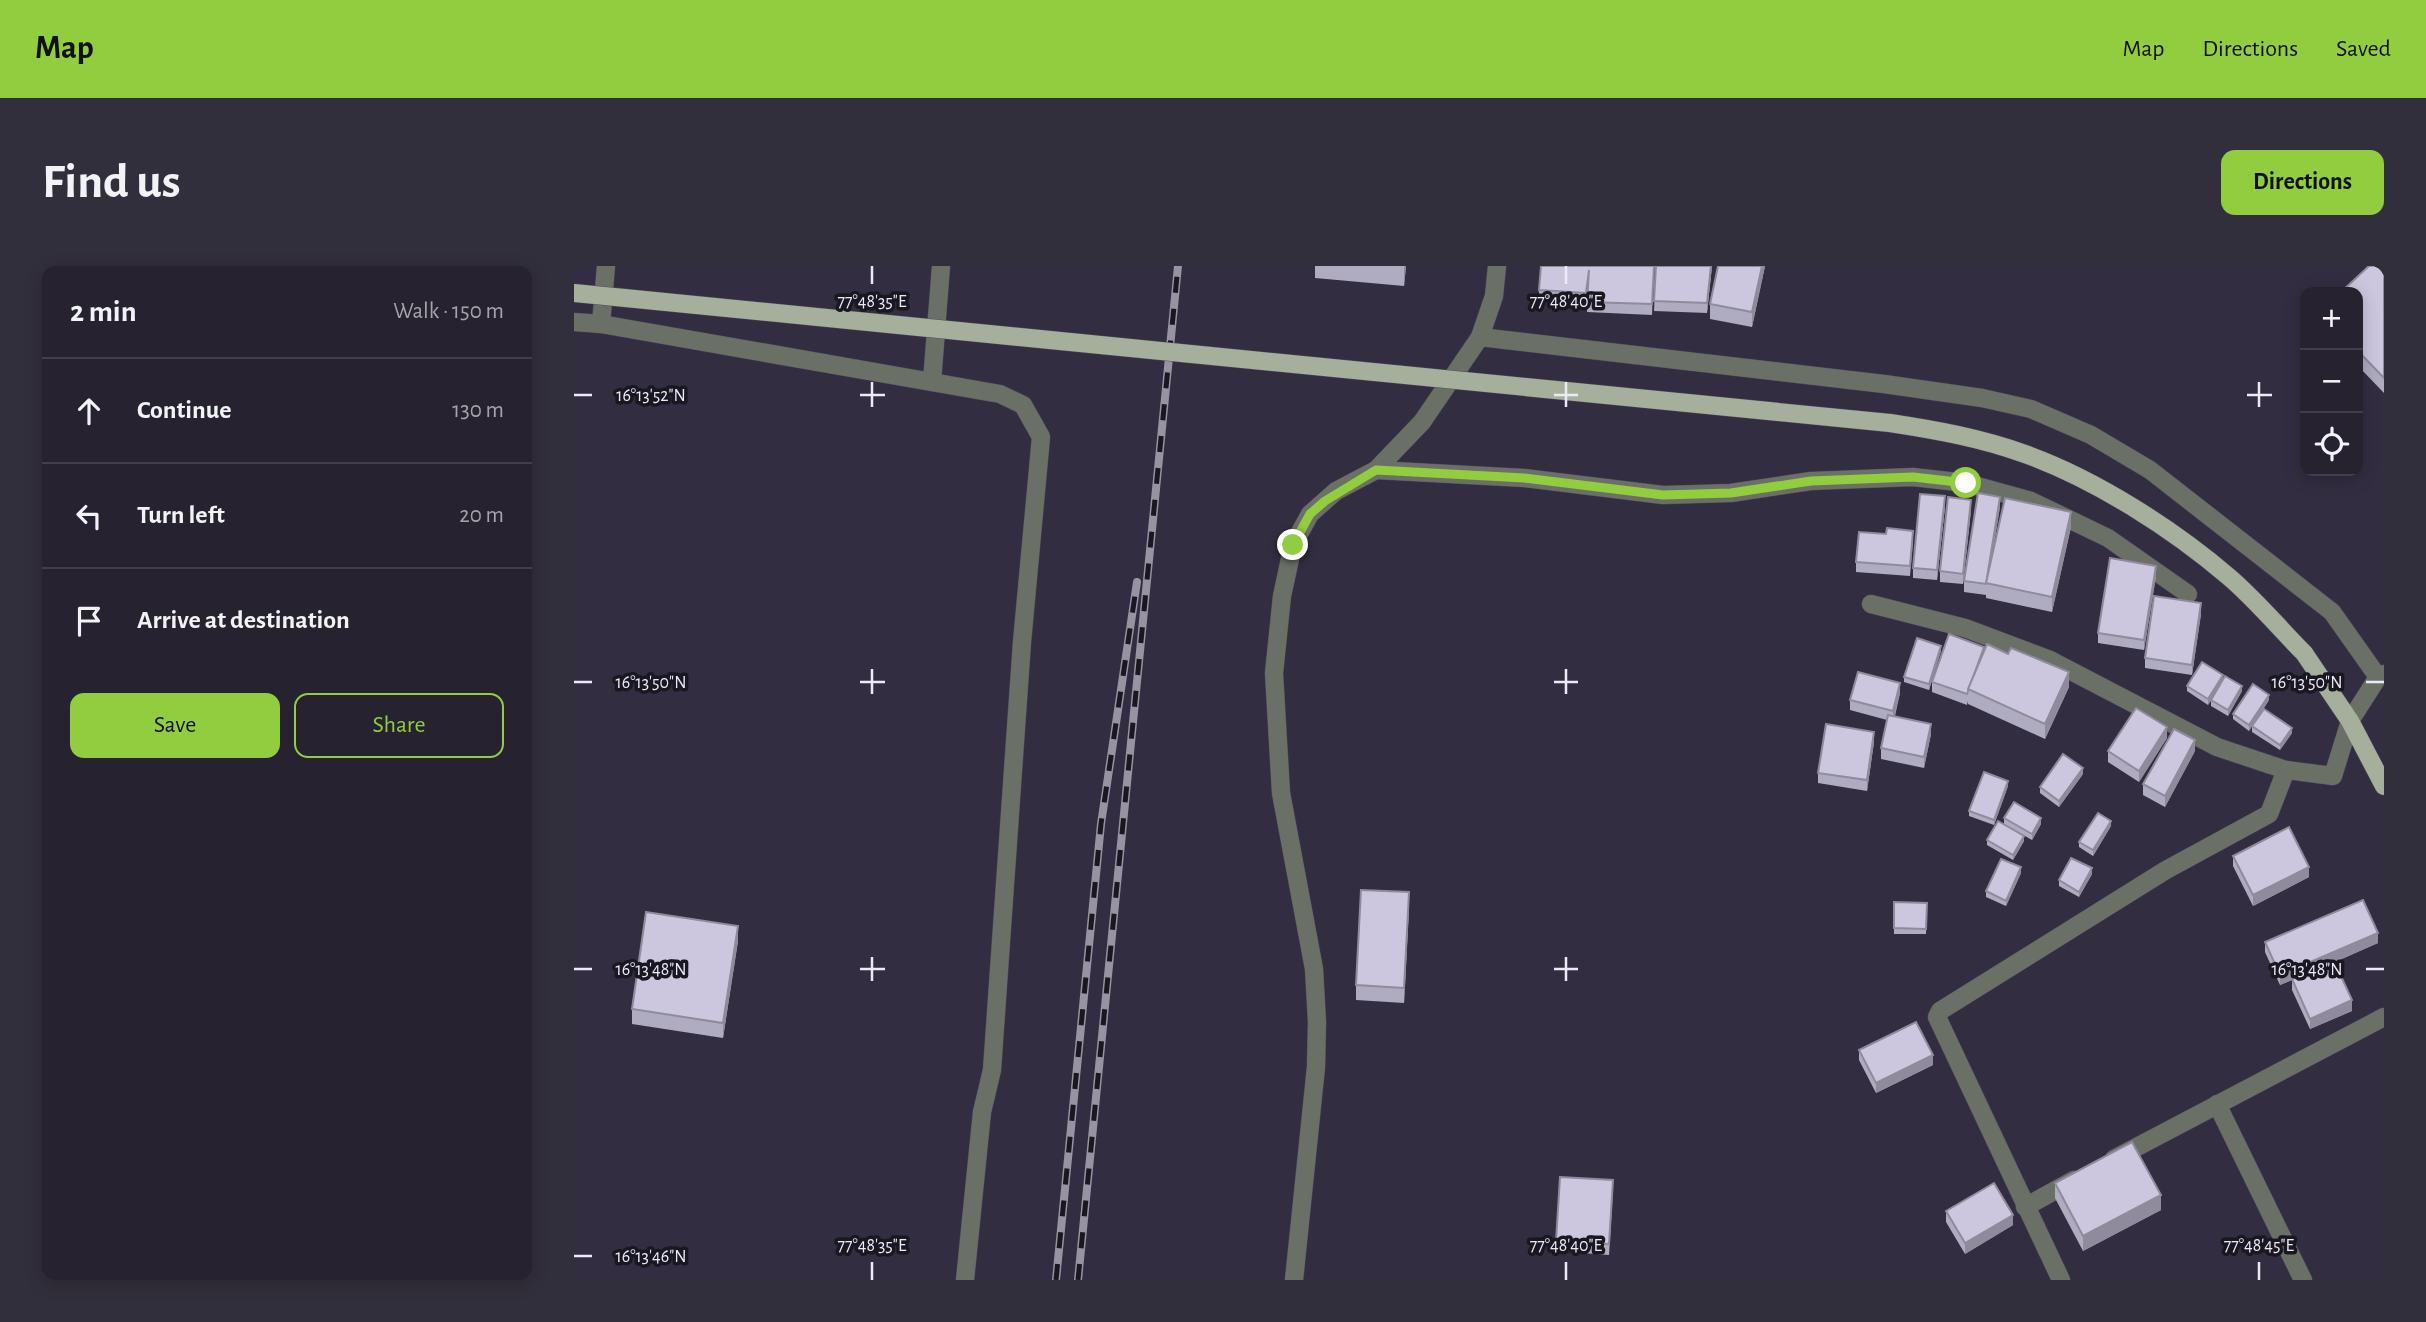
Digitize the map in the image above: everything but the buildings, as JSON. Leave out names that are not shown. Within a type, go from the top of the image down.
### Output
[{"type":"main road","points":[[574,293],[1890,423],[1958,434],[2026,454],[2072,475],[2165,529],[2230,578],[2304,653],[2350,721],[2384,786]]},
{"type":"street","points":[[601,324],[606,266]]},
{"type":"street","points":[[932,382],[941,266]]},
{"type":"street","points":[[1294,1280],[1316,1067],[1317,1022],[1314,969],[1281,793],[1275,660],[1282,596],[1293,545],[1310,514],[1325,501],[1376,470],[1422,422],[1480,337],[1494,296],[1497,266]]},
{"type":"street","points":[[574,322],[601,324],[1000,394],[1023,405],[1041,436],[1022,642],[992,1070],[982,1112],[965,1280]]},
{"type":"street","points":[[1480,337],[1884,384],[1982,398],[2031,409],[2091,435],[2150,470],[2332,612],[2381,676],[2350,721],[2333,776],[2286,770],[2217,747],[2050,660],[1965,628],[1871,604]]},
{"type":"street","points":[[1376,470],[1524,478],[1663,495],[1731,493],[1811,481],[1849,479],[1913,477],[1966,483],[2031,501],[2097,533],[2188,594]]},
{"type":"street","points":[[2061,1280],[1938,1025],[1937,1017],[1940,1011],[2165,870],[2269,814],[2286,770]]},
{"type":"street","points":[[2025,1207],[2384,1017]]},
{"type":"street","points":[[2217,1104],[2303,1280]]},
{"type":"railway","points":[[1078,1280],[1178,266]]},
{"type":"railway","points":[[1056,1280],[1101,824],[1137,582]]},
{"type":"route","points":[[1293,545],[1310,514],[1336,491],[1376,470],[1524,478],[1663,495],[1731,493],[1811,481],[1913,477],[1966,483]]}]
